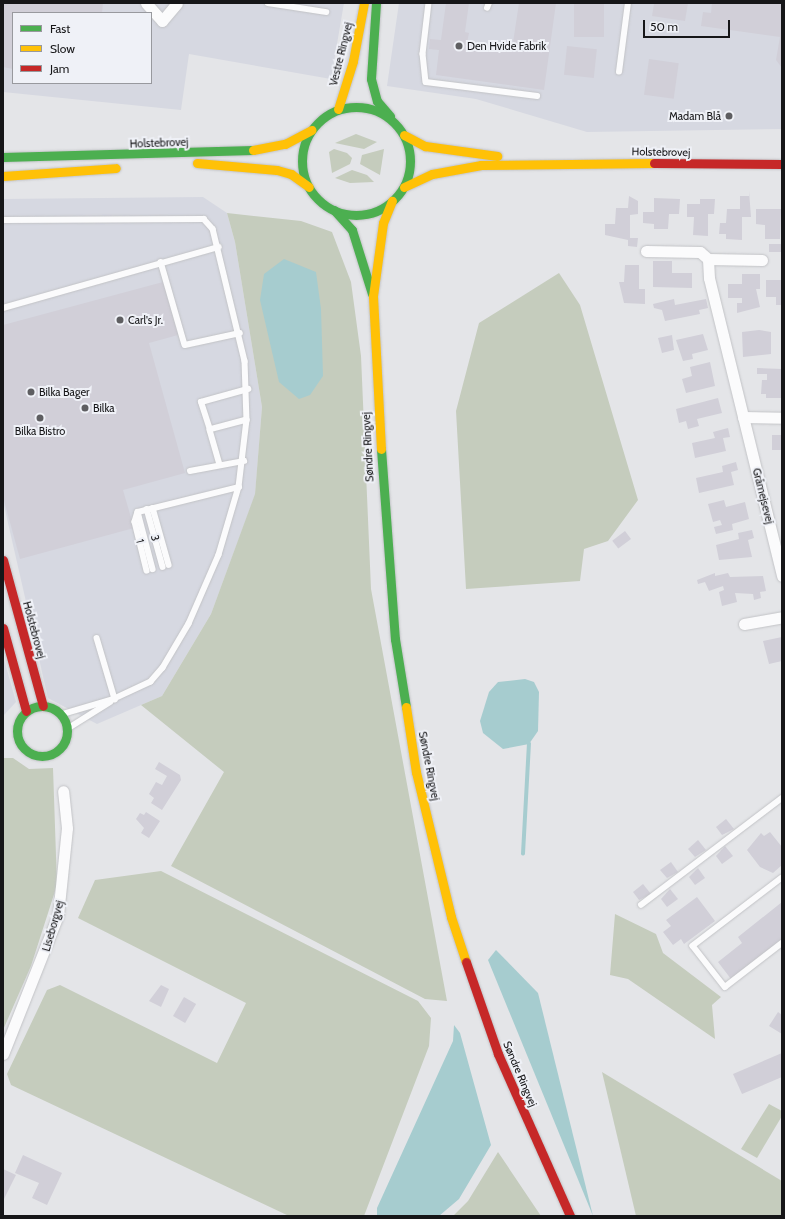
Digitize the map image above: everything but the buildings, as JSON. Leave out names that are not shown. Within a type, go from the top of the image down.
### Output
[{"type":"main road","name":"Vestre Ringvej","points":[[338,110],[353,61],[364,3]]},
{"type":"main road","points":[[376,3],[371,79],[377,101],[396,123],[404,135],[411,161],[404,186],[392,201],[363,214],[331,209],[309,187],[302,163],[311,130],[323,118],[338,110],[369,108],[396,123]]},
{"type":"main road","name":"Holstebrovej","points":[[3,157],[259,150],[285,144],[311,130]]},
{"type":"main road","name":"Holstebrovej","points":[[404,135],[425,146],[540,162]]},
{"type":"main road","name":"Holstebrovej","points":[[404,186],[455,168],[540,162],[782,164]]},
{"type":"main road","name":"Holstebrovej","points":[[185,164],[277,170],[291,174],[309,187]]},
{"type":"main road","name":"Holstebrovej","points":[[3,176],[130,167]]},
{"type":"main road","name":"Søndre Ringvej","points":[[392,201],[383,223],[373,296],[384,516],[395,639],[416,772],[450,917],[498,1054],[570,1216]]},
{"type":"main road","name":"Søndre Ringvej","points":[[331,209],[352,230],[373,296]]},
{"type":"main road","name":"Holstebrovej","points":[[3,560],[43,706]]},
{"type":"main road","points":[[3,628],[26,711]]},
{"type":"main road","points":[[43,706],[61,714],[67,729],[59,750],[44,757],[28,753],[18,740],[17,724],[26,711],[43,706]]},
{"type":"main road","points":[[7,741],[18,740]]},
{"type":"street","points":[[146,3],[162,21],[177,3]]},
{"type":"street","points":[[646,251],[700,252],[708,259],[762,260]]},
{"type":"street","name":"Gråmejsevej","points":[[708,259],[709,278],[743,417],[779,547],[782,576]]},
{"type":"street","points":[[743,417],[782,418]]},
{"type":"street","points":[[744,624],[782,617]]},
{"type":"street","name":"Liseborgvej","points":[[3,1054],[58,915],[67,828],[64,791]]},
{"type":"lane","points":[[268,3],[326,12]]},
{"type":"lane","points":[[429,3],[423,54],[426,82],[537,96]]},
{"type":"lane","points":[[619,72],[628,3]]},
{"type":"lane","points":[[3,220],[196,217],[209,223],[218,247],[240,333],[248,389],[244,461],[239,487],[208,583],[172,654],[151,682],[116,699],[67,729]]},
{"type":"lane","points":[[3,308],[218,247]]},
{"type":"lane","points":[[161,262],[185,345],[240,333]]},
{"type":"lane","points":[[220,464],[201,402],[248,389]]},
{"type":"lane","points":[[210,430],[247,420]]},
{"type":"lane","points":[[190,472],[220,464],[244,461]]},
{"type":"lane","points":[[150,570],[138,512],[239,487]]},
{"type":"lane","points":[[150,508],[166,566]]},
{"type":"lane","points":[[97,638],[116,699]]},
{"type":"lane","points":[[61,714],[116,699]]},
{"type":"lane","points":[[641,905],[782,798]]},
{"type":"lane","points":[[782,878],[693,946],[725,987],[782,943]]},
{"type":"shaded area","points":[[3,3],[344,3],[331,79],[189,54],[181,110],[3,92]]},
{"type":"shaded area","points":[[399,3],[782,3],[782,129],[587,132],[476,99],[387,86]]},
{"type":"shaded area","points":[[203,197],[227,213],[235,242],[262,407],[255,495],[211,614],[162,696],[97,724],[48,698],[3,501],[3,199]]},
{"type":"shaded area","points":[[3,656],[16,702],[3,716]]},
{"type":"green space","points":[[356,134],[377,142],[364,149],[335,143]]},
{"type":"green space","points":[[334,149],[347,153],[352,158],[350,164],[332,173],[329,152]]},
{"type":"green space","points":[[384,149],[380,175],[360,164],[362,155]]},
{"type":"green space","points":[[352,170],[367,175],[374,182],[350,183],[335,178]]},
{"type":"green space","points":[[227,213],[301,221],[332,232],[351,282],[361,356],[371,589],[447,1001],[425,999],[171,866],[224,772],[141,705],[162,696],[211,614],[255,494],[262,407],[235,242]]},
{"type":"green space","points":[[559,273],[580,305],[638,500],[608,541],[584,549],[580,581],[466,589],[456,411],[479,323]]},
{"type":"green space","points":[[3,758],[13,758],[29,769],[53,768],[57,885],[31,966],[3,1030]]},
{"type":"green space","points":[[161,871],[418,1001],[431,1018],[429,1046],[364,1216],[289,1216],[11,1085],[7,1074],[47,990],[60,985],[217,1063],[246,1003],[78,918],[95,880]]},
{"type":"green space","points":[[615,914],[656,934],[663,953],[721,997],[712,1005],[715,1039],[628,979],[610,975]]},
{"type":"green space","points":[[602,1072],[782,1181],[782,1216],[636,1216]]},
{"type":"green space","points":[[769,1104],[782,1111],[782,1116],[757,1158],[741,1149]]},
{"type":"green space","points":[[498,1152],[541,1216],[453,1216],[468,1201]]},
{"type":"water","points":[[284,259],[316,272],[321,309],[323,376],[310,395],[299,399],[279,382],[260,300],[264,274]]},
{"type":"water","points":[[525,679],[534,682],[539,692],[538,731],[529,744],[503,749],[483,733],[480,721],[489,692],[498,682]]},
{"type":"water","points":[[496,950],[538,993],[593,1216],[488,960]]},
{"type":"water","points":[[454,1025],[460,1033],[491,1145],[459,1199],[439,1216],[377,1216],[377,1208],[453,1041]]},
{"type":"waterway","points":[[523,854],[529,744]]},
{"type":"traffic: fast","points":[[376,3],[371,79],[377,101],[390,116]]},
{"type":"traffic: fast","points":[[356,107],[377,111],[394,123],[406,140],[410,161],[406,182],[394,199],[377,211],[356,215],[335,211],[318,199],[306,182],[302,161],[306,140],[318,123],[335,111],[356,107]]},
{"type":"traffic: fast","points":[[3,157],[253,150]]},
{"type":"traffic: fast","points":[[334,210],[352,230],[372,294]]},
{"type":"traffic: fast","points":[[381,449],[395,639],[406,707]]},
{"type":"traffic: fast","points":[[37,706],[47,706],[60,713],[67,726],[67,731],[67,736],[60,749],[47,756],[37,756],[28,752],[21,745],[17,736],[17,726],[21,717],[28,710],[37,706]]},
{"type":"traffic: slow","points":[[338,109],[353,61],[364,3]]},
{"type":"traffic: slow","points":[[253,150],[285,144],[311,130]]},
{"type":"traffic: slow","points":[[404,135],[425,146],[497,156]]},
{"type":"traffic: slow","points":[[197,163],[277,170],[291,174],[309,187]]},
{"type":"traffic: slow","points":[[404,187],[432,174],[481,165],[654,163]]},
{"type":"traffic: slow","points":[[3,176],[116,168]]},
{"type":"traffic: slow","points":[[381,449],[373,296],[383,223],[392,201]]},
{"type":"traffic: slow","points":[[406,707],[416,772],[451,917],[466,962]]},
{"type":"traffic: jam","points":[[654,163],[782,164]]},
{"type":"traffic: jam","points":[[3,560],[43,706]]},
{"type":"traffic: jam","points":[[3,628],[26,711]]},
{"type":"traffic: jam","points":[[466,962],[498,1054],[570,1216]]},
{"type":"place","name":"Den Hvide Fabrik","points":[[459,46]]},
{"type":"place","name":"Madam Blå","points":[[729,116]]},
{"type":"place","name":"Carl's Jr.","points":[[120,320]]},
{"type":"place","name":"Bilka Bager","points":[[31,392]]},
{"type":"place","name":"Bilka","points":[[85,408]]},
{"type":"place","name":"Bilka Bistro","points":[[40,418]]}]
